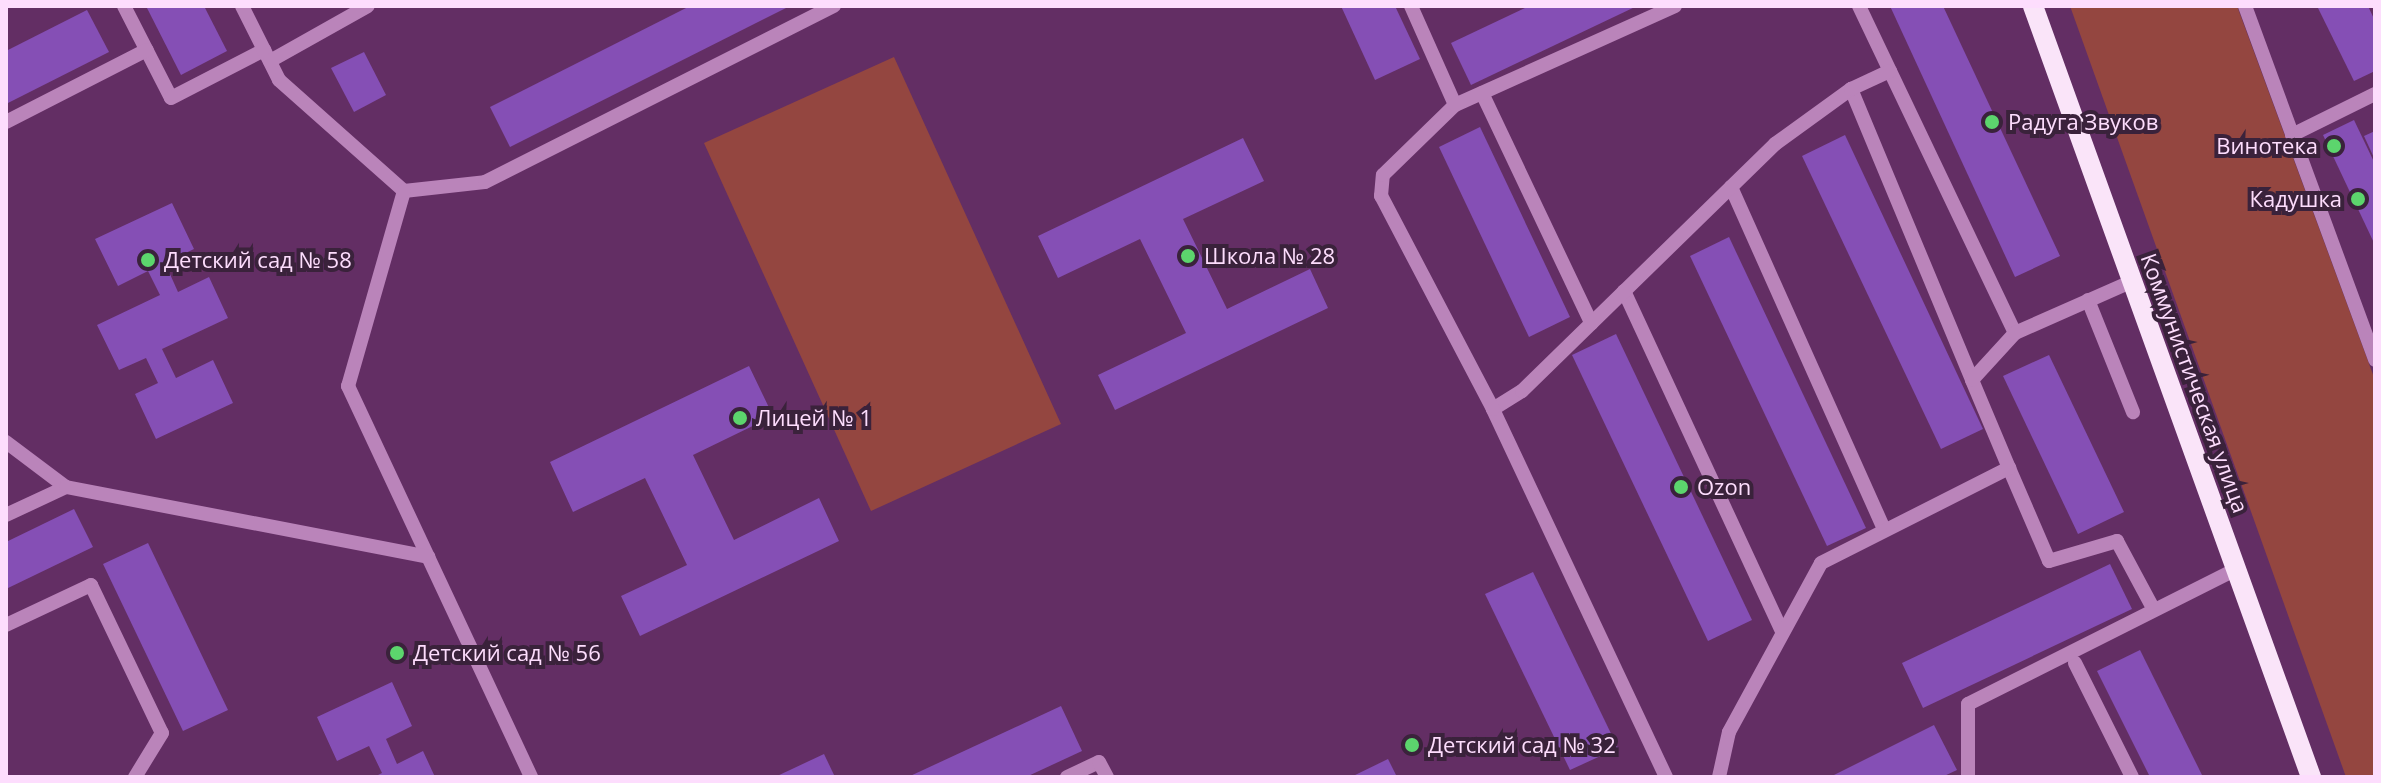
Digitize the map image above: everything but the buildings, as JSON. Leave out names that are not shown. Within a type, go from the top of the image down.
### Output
[{"type":"main road","name":"Коммунистическая улица","points":[[2033,6],[2311,777]]},
{"type":"lane","points":[[124,6],[171,98],[267,56],[368,6]]},
{"type":"lane","points":[[242,6],[279,80],[404,191],[485,182],[834,6]]},
{"type":"lane","points":[[1411,6],[1455,105]]},
{"type":"lane","points":[[1666,777],[1493,409],[1381,196],[1383,175],[1455,105],[1675,6]]},
{"type":"lane","points":[[1859,6],[2015,333]]},
{"type":"lane","points":[[2245,6],[2375,360]]},
{"type":"lane","points":[[6,122],[147,50]]},
{"type":"lane","points":[[1493,409],[1522,391],[1775,144],[1851,89],[1890,71]]},
{"type":"lane","points":[[1851,89],[2049,561],[2117,541],[2154,610]]},
{"type":"lane","points":[[1482,93],[1591,323]]},
{"type":"lane","points":[[2292,135],[2375,94]]},
{"type":"lane","points":[[1731,187],[1883,527]]},
{"type":"lane","points":[[404,191],[348,386],[531,777]]},
{"type":"lane","points":[[1972,380],[2015,333],[2133,281]]},
{"type":"lane","points":[[1624,291],[1781,629]]},
{"type":"lane","points":[[2088,300],[2133,412]]},
{"type":"lane","points":[[6,442],[66,487],[428,557]]},
{"type":"lane","points":[[1719,777],[1729,732],[1781,629],[1821,563],[1883,527],[2009,468]]},
{"type":"lane","points":[[6,515],[66,487]]},
{"type":"lane","points":[[1968,777],[1968,704],[2236,569]]},
{"type":"lane","points":[[6,625],[91,585],[162,733],[135,777]]},
{"type":"lane","points":[[2075,663],[2132,777]]},
{"type":"lane","points":[[1067,777],[1099,762],[1107,777]]},
{"type":"shaded area","points":[[2070,6],[2237,6],[2375,380],[2375,777],[2346,777]]},
{"type":"shaded area","points":[[894,57],[1061,424],[871,511],[704,143]]},
{"type":"place","name":"Радуга Звуков","points":[[1992,122]]},
{"type":"place","name":"Винотека","points":[[2334,146]]},
{"type":"place","name":"Кадушка","points":[[2358,199]]},
{"type":"place","name":"Школа № 28","points":[[1188,256]]},
{"type":"place","name":"Детский сад № 58","points":[[148,260]]},
{"type":"place","name":"Лицей № 1","points":[[740,418]]},
{"type":"place","name":"Ozon","points":[[1681,487]]},
{"type":"place","name":"Детский сад № 56","points":[[397,653]]},
{"type":"place","name":"Детский сад № 32","points":[[1412,745]]}]
